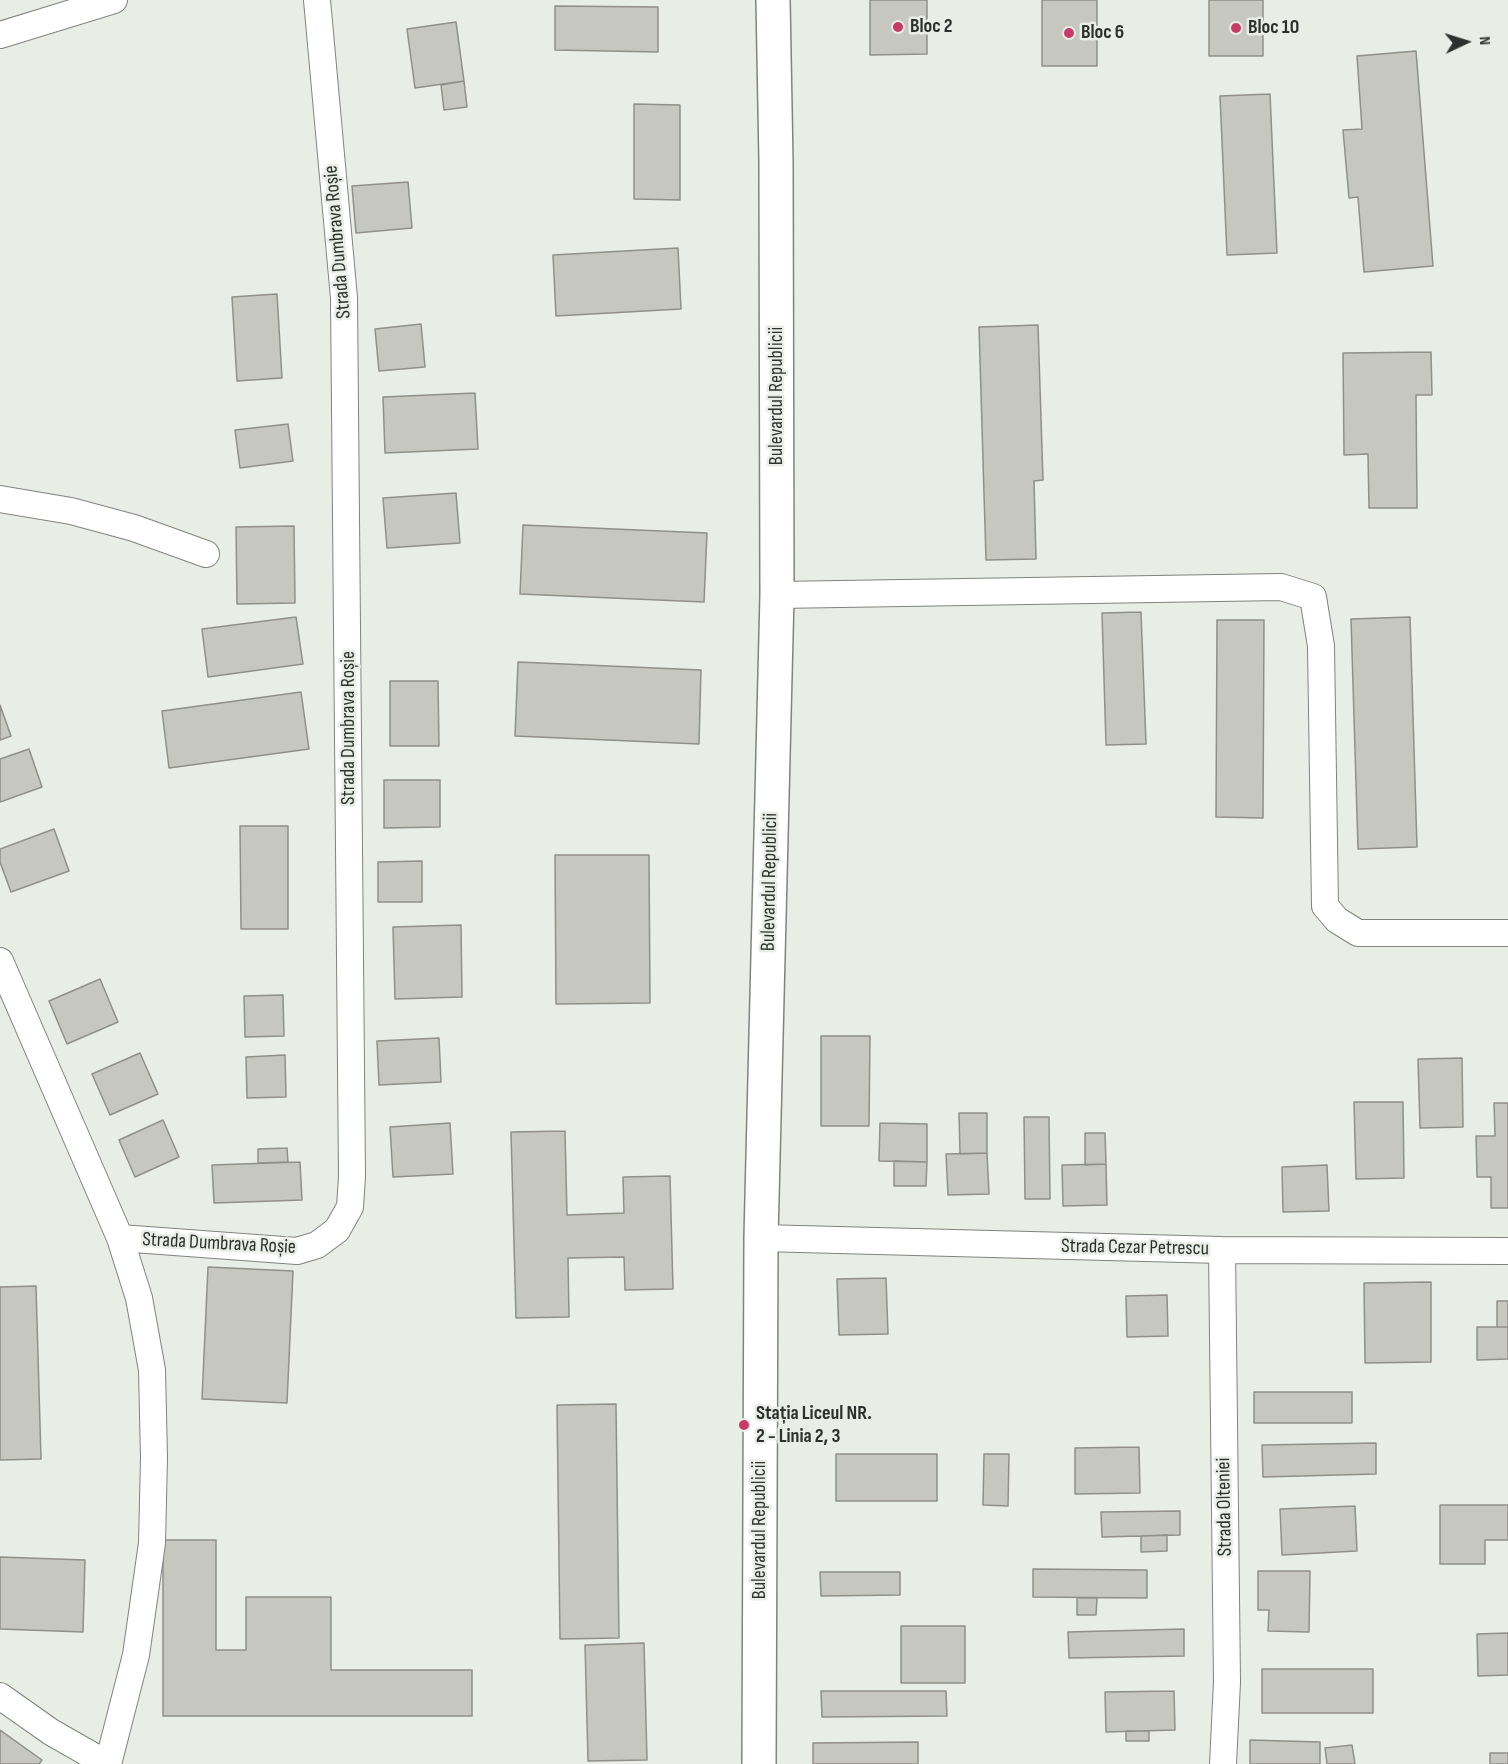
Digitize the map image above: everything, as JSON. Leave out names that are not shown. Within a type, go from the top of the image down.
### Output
[{"type":"main road","name":"Bulevardul Republicii","points":[[759,1764],[761,1238],[777,595],[776,173],[773,0]]},
{"type":"street","points":[[0,35],[114,0]]},
{"type":"street","name":"Strada Dumbrava Roșie","points":[[120,1238],[297,1251],[317,1245],[337,1230],[350,1207],[352,1165],[345,298],[317,0]]},
{"type":"street","points":[[0,499],[71,511],[134,528],[206,554]]},
{"type":"street","points":[[777,595],[1281,587],[1313,597],[1321,646],[1325,906],[1337,920],[1358,933],[1508,933]]},
{"type":"street","points":[[0,961],[120,1238],[139,1298],[152,1370],[154,1458],[152,1543],[136,1655],[108,1764],[51,1732],[0,1696]]},
{"type":"street","name":"Strada Cezar Petrescu","points":[[761,1238],[1222,1250],[1508,1251]]},
{"type":"street","name":"Strada Olteniei","points":[[1222,1250],[1227,1682],[1223,1764]]},
{"type":"building","name":"Bloc 2","points":[[870,0],[927,0],[927,54],[870,55]]},
{"type":"building","name":"Bloc 6","points":[[1042,0],[1097,0],[1097,66],[1042,66]]},
{"type":"building","name":"Bloc 10","points":[[1209,0],[1263,0],[1263,56],[1209,56]]},
{"type":"building","points":[[555,6],[658,7],[658,52],[555,50]]},
{"type":"building","points":[[456,22],[464,81],[415,88],[407,29]]},
{"type":"building","points":[[1416,51],[1433,266],[1364,272],[1358,197],[1349,198],[1343,130],[1362,129],[1357,56]]},
{"type":"building","points":[[464,81],[467,107],[444,110],[441,85]]},
{"type":"building","points":[[1270,94],[1277,253],[1227,255],[1220,96]]},
{"type":"building","points":[[634,104],[680,105],[680,200],[634,199]]},
{"type":"building","points":[[408,182],[412,228],[356,233],[352,186]]},
{"type":"building","points":[[678,248],[681,309],[556,316],[553,255]]},
{"type":"building","points":[[277,294],[282,378],[237,381],[232,297]]},
{"type":"building","points":[[421,324],[425,367],[379,371],[375,329]]},
{"type":"building","points":[[1038,325],[1043,480],[1034,481],[1036,559],[986,560],[979,327]]},
{"type":"building","points":[[1431,352],[1432,395],[1416,395],[1417,508],[1369,508],[1368,454],[1344,455],[1343,353]]},
{"type":"building","points":[[475,393],[478,449],[385,453],[383,397]]},
{"type":"building","points":[[288,424],[293,461],[240,468],[235,430]]},
{"type":"building","points":[[456,493],[460,543],[387,548],[383,498]]},
{"type":"building","points":[[523,525],[707,533],[704,602],[520,594]]},
{"type":"building","points":[[294,526],[295,603],[237,604],[236,527]]},
{"type":"building","points":[[1141,612],[1146,744],[1106,745],[1102,613]]},
{"type":"building","points":[[296,617],[303,664],[208,677],[202,629]]},
{"type":"building","points":[[1410,617],[1417,847],[1358,849],[1351,619]]},
{"type":"building","points":[[1217,620],[1264,620],[1263,818],[1216,817]]},
{"type":"building","points":[[518,662],[701,670],[699,744],[515,736]]},
{"type":"building","points":[[390,681],[438,681],[439,746],[390,746]]},
{"type":"building","points":[[301,692],[309,749],[169,768],[162,711]]},
{"type":"building","points":[[0,705],[11,736],[0,740]]},
{"type":"building","points":[[29,749],[42,787],[0,802],[0,759]]},
{"type":"building","points":[[384,780],[440,780],[440,827],[384,828]]},
{"type":"building","points":[[240,826],[288,826],[288,929],[241,929]]},
{"type":"building","points":[[54,829],[69,871],[11,892],[0,862],[0,849]]},
{"type":"building","points":[[555,855],[649,855],[650,1003],[556,1004]]},
{"type":"building","points":[[422,861],[422,902],[378,902],[378,862]]},
{"type":"building","points":[[461,925],[462,997],[395,999],[393,927]]},
{"type":"building","points":[[100,979],[118,1022],[67,1044],[49,1001]]},
{"type":"building","points":[[283,995],[284,1036],[245,1037],[244,996]]},
{"type":"building","points":[[821,1036],[870,1036],[869,1126],[821,1126]]},
{"type":"building","points":[[439,1038],[441,1082],[379,1085],[377,1041]]},
{"type":"building","points":[[140,1053],[158,1094],[110,1115],[92,1074]]},
{"type":"building","points":[[285,1055],[286,1097],[247,1098],[246,1057]]},
{"type":"building","points":[[1462,1058],[1463,1127],[1420,1128],[1418,1059]]},
{"type":"building","points":[[1354,1102],[1403,1102],[1404,1178],[1356,1179]]},
{"type":"building","points":[[1494,1103],[1508,1103],[1508,1208],[1491,1208],[1491,1177],[1477,1177],[1476,1136],[1495,1136]]},
{"type":"building","points":[[959,1113],[987,1113],[987,1153],[960,1154]]},
{"type":"building","points":[[1024,1117],[1049,1117],[1050,1199],[1025,1199]]},
{"type":"building","points":[[163,1120],[179,1157],[135,1177],[119,1140]]},
{"type":"building","points":[[450,1123],[453,1174],[393,1177],[390,1127]]},
{"type":"building","points":[[880,1123],[927,1124],[927,1162],[879,1161]]},
{"type":"building","points":[[565,1131],[567,1215],[624,1213],[623,1177],[670,1176],[673,1289],[625,1290],[624,1257],[568,1258],[569,1317],[516,1318],[511,1132]]},
{"type":"building","points":[[1085,1133],[1105,1133],[1106,1164],[1085,1165]]},
{"type":"building","points":[[287,1148],[288,1162],[258,1163],[258,1149]]},
{"type":"building","points":[[987,1153],[989,1194],[948,1195],[946,1154]]},
{"type":"building","points":[[894,1161],[927,1162],[926,1186],[894,1186]]},
{"type":"building","points":[[300,1162],[302,1200],[214,1203],[212,1165]]},
{"type":"building","points":[[1106,1164],[1107,1205],[1063,1206],[1062,1165]]},
{"type":"building","points":[[1327,1165],[1329,1211],[1283,1212],[1282,1167]]},
{"type":"building","points":[[208,1267],[293,1271],[287,1403],[202,1399]]},
{"type":"building","points":[[886,1278],[888,1334],[839,1335],[837,1279]]},
{"type":"building","points":[[1431,1282],[1431,1362],[1365,1363],[1364,1283]]},
{"type":"building","points":[[36,1286],[41,1459],[0,1460],[0,1287]]},
{"type":"building","points":[[1167,1295],[1168,1336],[1127,1337],[1126,1296]]},
{"type":"building","points":[[1497,1301],[1508,1301],[1508,1327],[1497,1327]]},
{"type":"building","points":[[1477,1327],[1508,1327],[1508,1359],[1477,1360]]},
{"type":"building","points":[[1254,1392],[1352,1392],[1352,1423],[1254,1423]]},
{"type":"building","points":[[616,1404],[619,1638],[560,1639],[557,1405]]},
{"type":"building","points":[[1376,1443],[1376,1474],[1263,1477],[1262,1445]]},
{"type":"building","points":[[1139,1447],[1140,1493],[1075,1494],[1075,1448]]},
{"type":"building","points":[[836,1454],[937,1454],[937,1501],[836,1501]]},
{"type":"building","points":[[984,1454],[1009,1454],[1008,1506],[983,1505]]},
{"type":"building","points":[[1440,1505],[1508,1505],[1508,1540],[1485,1540],[1485,1564],[1440,1564]]},
{"type":"building","points":[[1355,1506],[1357,1551],[1282,1555],[1280,1509]]},
{"type":"building","points":[[1180,1511],[1180,1535],[1102,1537],[1101,1512]]},
{"type":"building","points":[[1167,1535],[1167,1551],[1141,1552],[1141,1536]]},
{"type":"building","points":[[163,1540],[216,1540],[216,1650],[246,1650],[246,1597],[331,1597],[331,1670],[472,1670],[472,1716],[163,1716]]},
{"type":"building","points":[[0,1557],[85,1560],[83,1632],[0,1629]]},
{"type":"building","points":[[1033,1569],[1147,1570],[1147,1598],[1033,1597]]},
{"type":"building","points":[[1258,1571],[1310,1571],[1309,1632],[1268,1631],[1269,1610],[1258,1610]]},
{"type":"building","points":[[820,1572],[900,1572],[900,1595],[821,1596]]},
{"type":"building","points":[[1077,1598],[1097,1598],[1096,1615],[1077,1615]]},
{"type":"building","points":[[901,1626],[965,1626],[965,1683],[901,1683]]},
{"type":"building","points":[[1184,1629],[1184,1656],[1069,1658],[1068,1632]]},
{"type":"building","points":[[1508,1633],[1508,1675],[1478,1676],[1477,1634]]},
{"type":"building","points":[[644,1643],[647,1760],[588,1761],[585,1645]]},
{"type":"building","points":[[1262,1669],[1373,1669],[1373,1713],[1262,1713]]},
{"type":"building","points":[[821,1691],[946,1691],[947,1716],[822,1717]]},
{"type":"building","points":[[1174,1691],[1175,1730],[1106,1732],[1105,1692]]},
{"type":"building","points":[[0,1730],[42,1760],[39,1764],[0,1764]]},
{"type":"building","points":[[1126,1731],[1149,1731],[1149,1741],[1126,1741]]},
{"type":"building","points":[[1250,1740],[1320,1742],[1320,1764],[1250,1764]]},
{"type":"building","points":[[918,1742],[918,1764],[813,1764],[813,1743]]},
{"type":"building","points":[[1352,1745],[1355,1764],[1327,1764],[1325,1748]]},
{"type":"building","points":[[1490,1753],[1508,1753],[1508,1764],[1490,1764]]},
{"type":"place","name":"Bloc 2","points":[[898,27]]},
{"type":"place","name":"Bloc 10","points":[[1236,28]]},
{"type":"place","name":"Bloc 6","points":[[1069,33]]},
{"type":"place","name":"Stația Liceul NR. 2 - Linia 2, 3","points":[[744,1425]]}]
